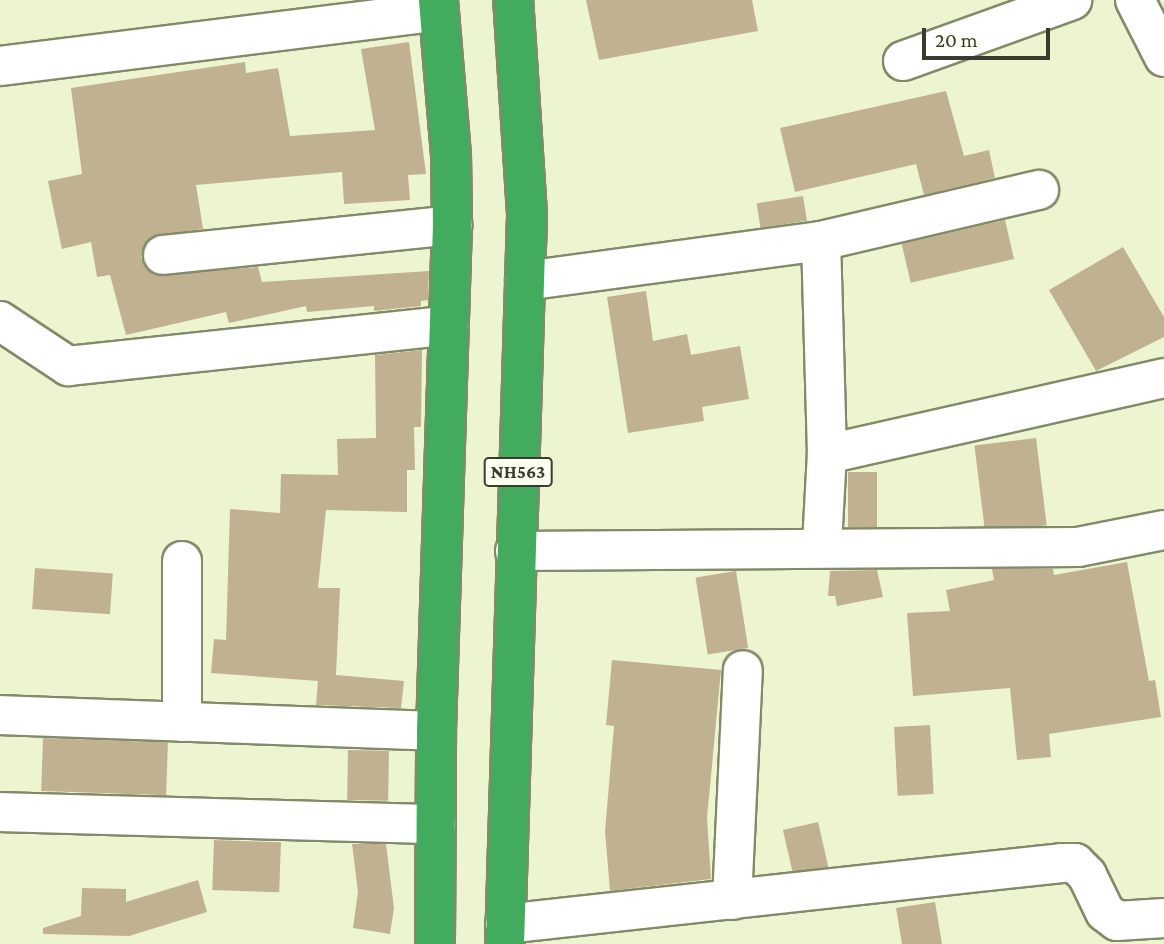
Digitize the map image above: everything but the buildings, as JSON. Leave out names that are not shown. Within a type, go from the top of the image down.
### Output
[{"type":"highway","name":"NH563","points":[[505,934],[527,214],[513,0]]},
{"type":"highway","points":[[435,944],[436,731],[452,225],[438,5]]},
{"type":"street","points":[[902,61],[1072,0]]},
{"type":"street","points":[[1135,0],[1164,57]]},
{"type":"street","points":[[0,66],[438,5]]},
{"type":"street","points":[[525,281],[821,241],[1039,190]]},
{"type":"street","points":[[163,256],[452,225]]},
{"type":"street","points":[[821,241],[827,454],[822,545]]},
{"type":"street","points":[[0,321],[68,366],[449,325]]},
{"type":"street","points":[[827,454],[1164,378]]},
{"type":"street","points":[[515,551],[822,545],[1078,547],[1164,530]]},
{"type":"street","points":[[182,561],[182,722]]},
{"type":"street","points":[[732,900],[743,670]]},
{"type":"street","points":[[1,715],[436,731]]},
{"type":"street","points":[[0,812],[436,824]]},
{"type":"street","points":[[505,934],[732,900],[1074,863],[1087,876],[1105,912],[1116,921],[1164,918]]}]
